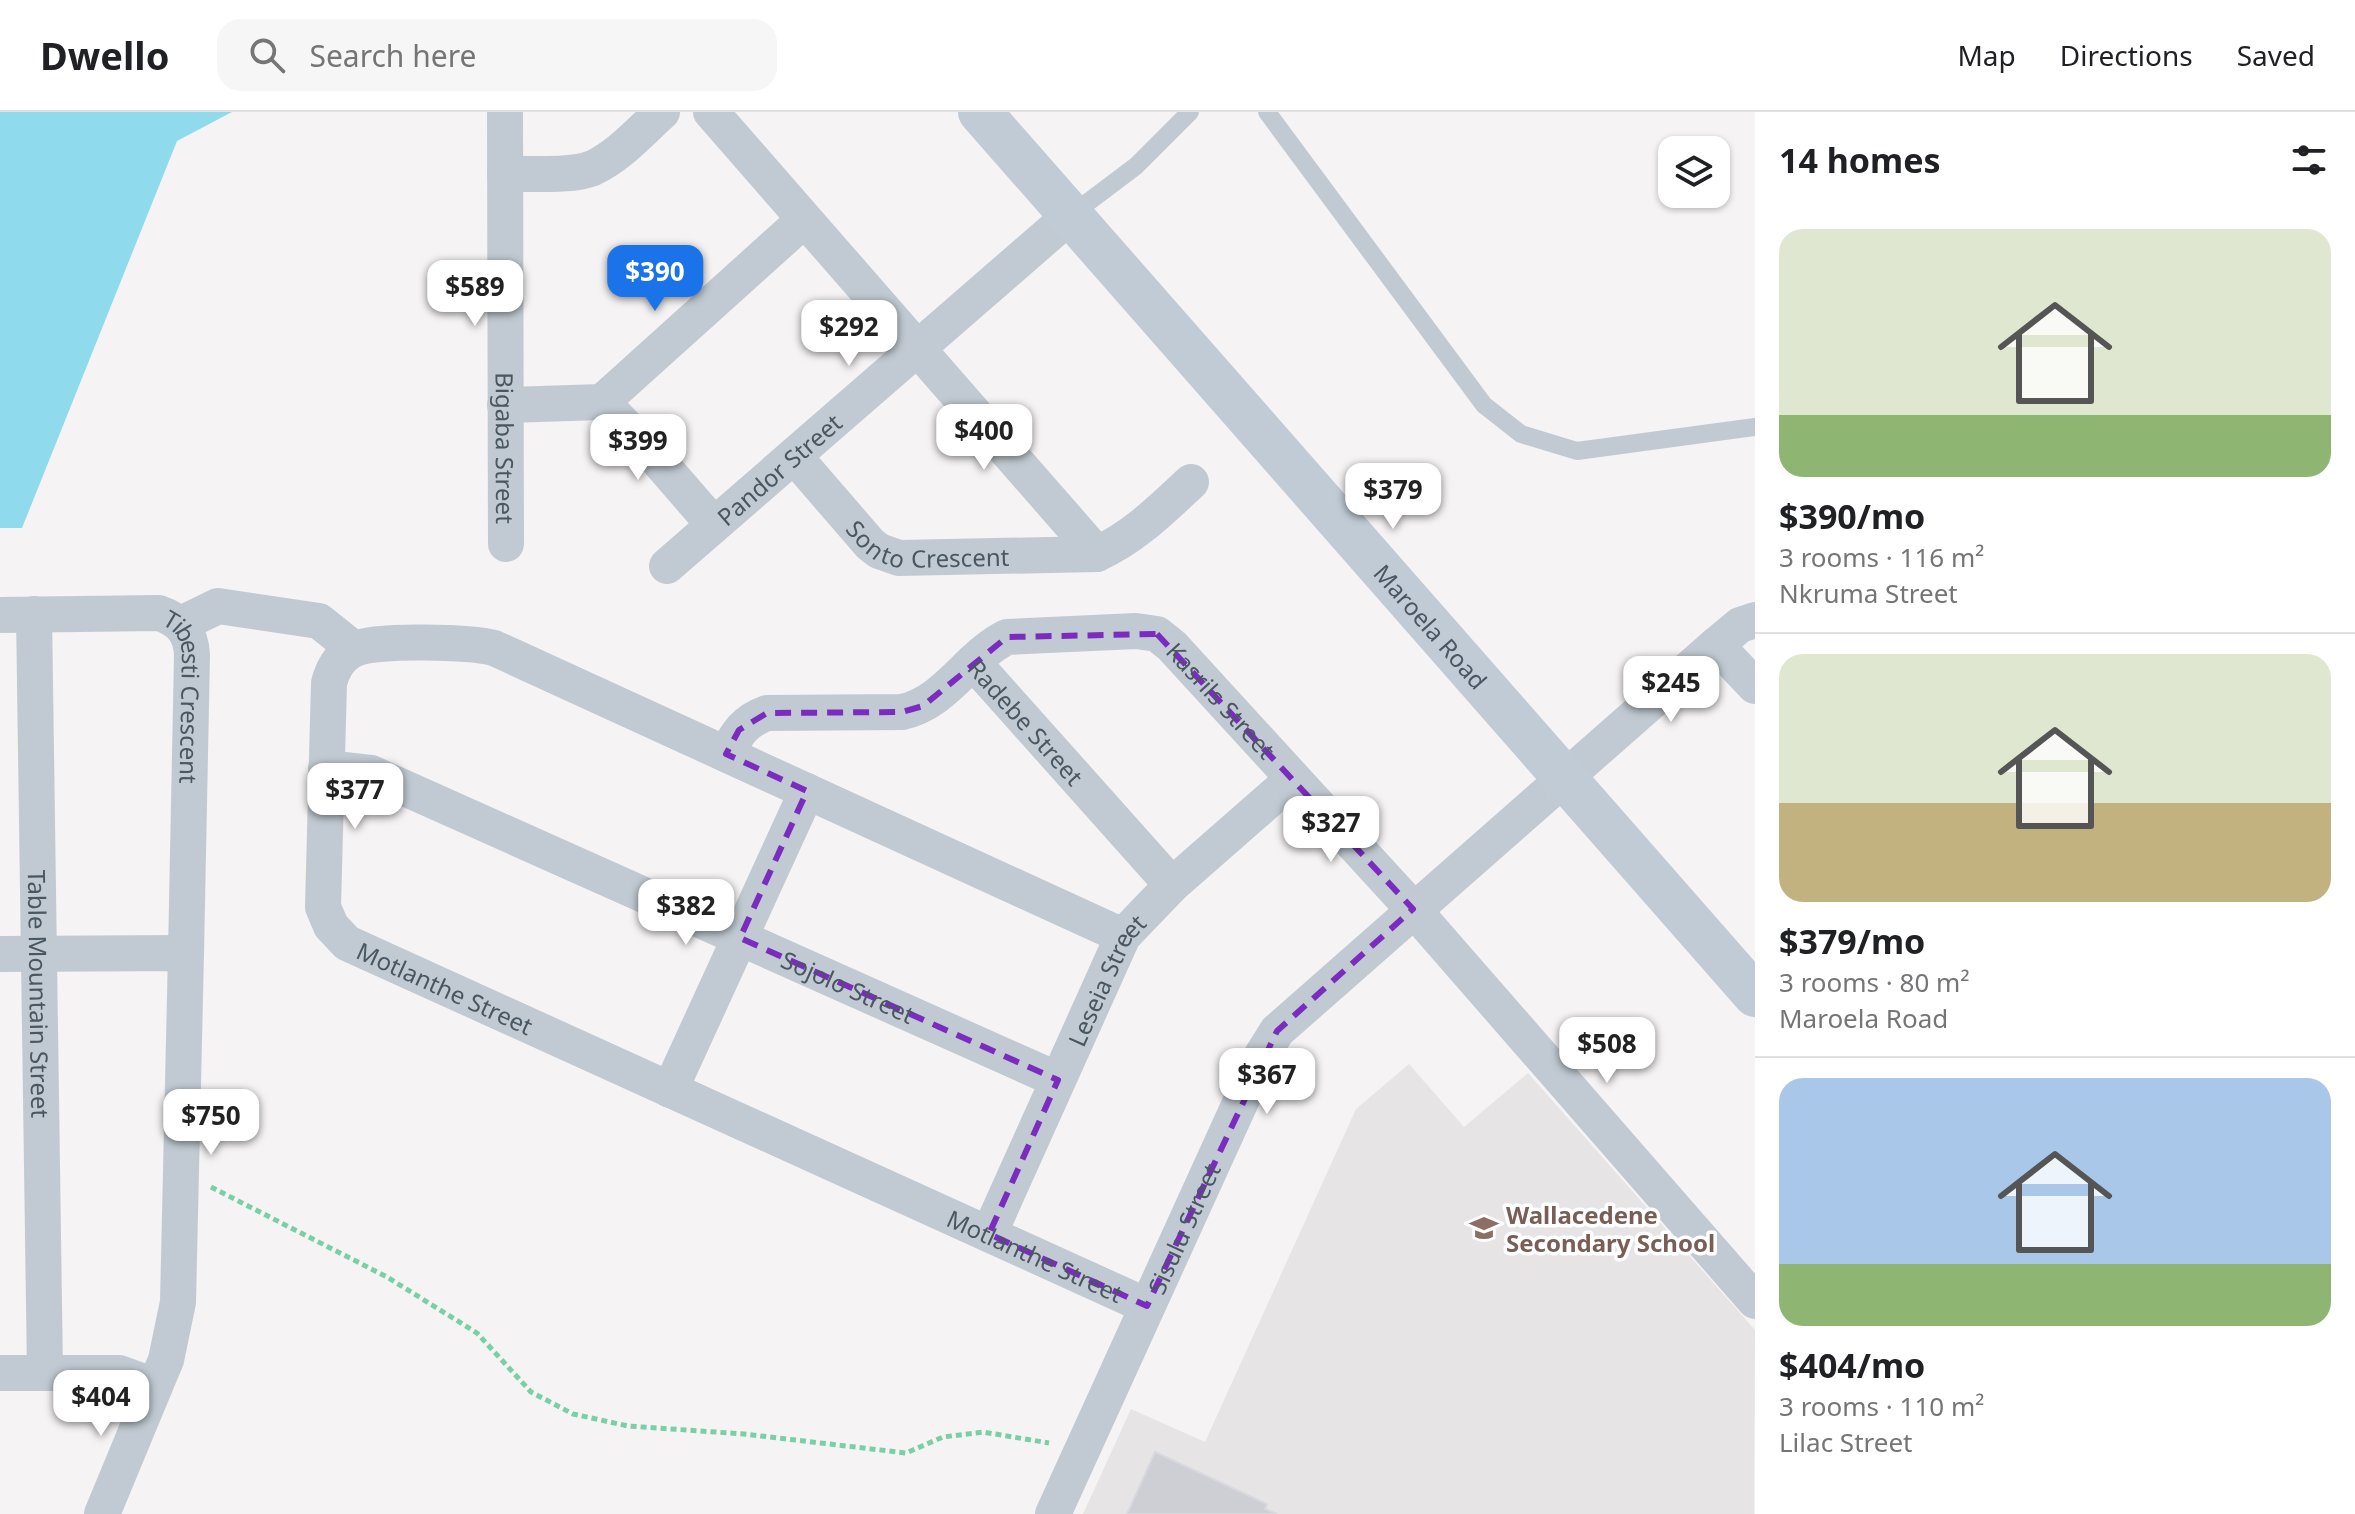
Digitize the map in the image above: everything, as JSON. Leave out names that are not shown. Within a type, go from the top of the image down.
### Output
[{"type":"street","name":"Bigaba Street","points":[[505,112],[506,544]]},
{"type":"street","points":[[505,174],[592,169],[622,148],[662,112]]},
{"type":"street","points":[[711,112],[1097,554]]},
{"type":"street","name":"Maroela Road","points":[[980,112],[1755,995]]},
{"type":"street","name":"Pandor Street","points":[[667,566],[1071,215]]},
{"type":"street","points":[[505,405],[602,402],[804,220]]},
{"type":"street","points":[[602,402],[649,450],[714,525]]},
{"type":"street","name":"Sonto Crescent","points":[[794,456],[870,544],[889,556],[908,559],[1097,554],[1119,544],[1140,529],[1191,482]]},
{"type":"street","points":[[181,624],[218,606],[319,621],[354,649],[378,644],[473,644],[494,648],[1123,936]]},
{"type":"street","name":"Tibesti Crescent","points":[[17,614],[159,613],[181,624],[188,633],[192,655],[178,1302],[166,1360],[102,1514]]},
{"type":"street","name":"Table Mountain Street","points":[[17,614],[39,954],[45,1373]]},
{"type":"street","name":"Sisulu Street","points":[[1053,1514],[1262,1055],[1277,1031],[1716,645],[1740,625],[1755,620]]},
{"type":"street","name":"Kasrils Street","points":[[973,662],[998,641],[1017,635],[1136,631],[1157,634],[1172,646],[1413,909],[1755,1301]]},
{"type":"street","points":[[1716,645],[1755,686]]},
{"type":"street","name":"Motlanthe Street","points":[[354,649],[337,663],[329,683],[323,907],[338,935],[357,948],[1147,1306]]},
{"type":"street","name":"Radebe Street","points":[[726,754],[739,730],[754,718],[767,713],[912,710],[932,699],[973,662],[1172,885]]},
{"type":"street","name":"Sojolo Street","points":[[326,768],[371,773],[1058,1080]]},
{"type":"street","name":"Leseia Street","points":[[989,1234],[1123,936],[1172,885],[1293,779]]},
{"type":"street","points":[[670,1090],[807,791]]},
{"type":"street","points":[[0,954],[186,953]]},
{"type":"street","points":[[0,1373],[119,1373],[155,1386]]},
{"type":"lane","points":[[1071,215],[1136,166],[1190,112]]},
{"type":"lane","points":[[1267,112],[1484,405],[1521,434],[1577,451],[1755,427]]},
{"type":"path","points":[[180,1179],[194,1180],[234,1196],[387,1277],[477,1333],[531,1392],[573,1414],[628,1426],[744,1434],[906,1453],[943,1437],[983,1432],[1045,1441],[1080,1454]]},
{"type":"highlighted area","points":[[1157,634],[1413,909],[1277,1031],[1147,1306],[989,1234],[1058,1080],[740,938],[807,791],[726,754],[739,730],[767,713],[902,712],[923,706],[1007,637]]},
{"type":"shaded area","name":"Wallacedene Secondary School","points":[[1409,1064],[1464,1127],[1528,1073],[1755,1330],[1754,1514],[1083,1514],[1131,1409],[1205,1442],[1356,1109]]},
{"type":"water","points":[[0,112],[232,112],[177,141],[22,528],[0,528]]},
{"type":"building","points":[[1155,1452],[1267,1504],[1265,1509],[1277,1514],[1127,1514]]},
{"type":"place","name":"Wallacedene Secondary School","points":[[1484,1228]]}]
